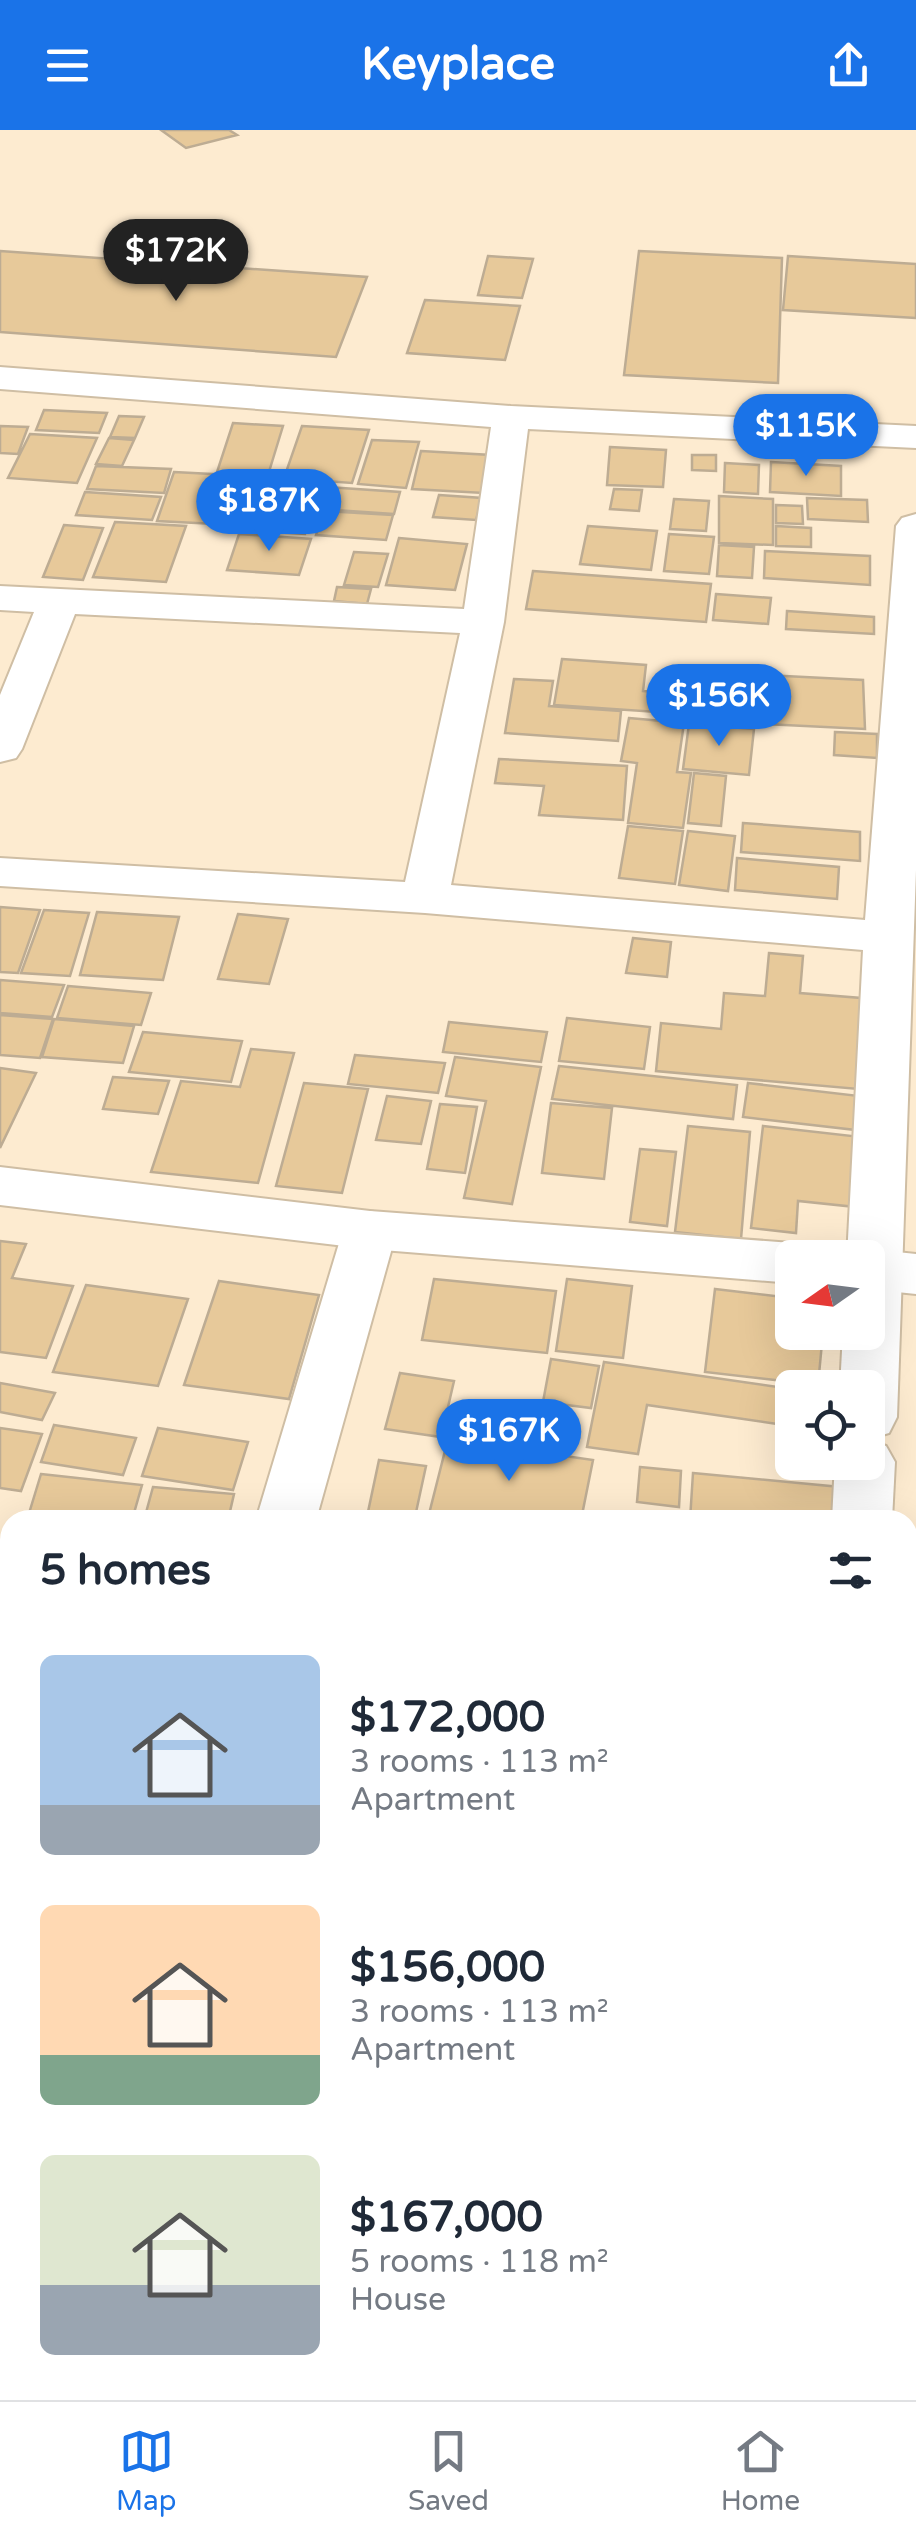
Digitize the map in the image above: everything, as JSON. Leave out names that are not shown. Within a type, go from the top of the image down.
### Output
[{"type":"street","points":[[0,378],[511,417],[916,437]]},
{"type":"street","points":[[424,898],[483,622],[511,417]]},
{"type":"street","points":[[874,1370],[886,1271],[888,937],[913,668],[916,526]]},
{"type":"street","points":[[0,598],[483,622]]},
{"type":"street","points":[[0,749],[59,601]]},
{"type":"street","points":[[0,872],[424,898],[888,937]]},
{"type":"street","points":[[0,1186],[370,1230],[775,1262]]},
{"type":"street","points":[[289,1510],[370,1230]]},
{"type":"street","points":[[863,1510],[864,1480]]},
{"type":"building","points":[[161,130],[229,130],[237,135],[186,148]]},
{"type":"building","points":[[0,251],[367,277],[336,357],[0,332]]},
{"type":"building","points":[[639,251],[782,258],[778,383],[624,375]]},
{"type":"building","points":[[488,256],[533,259],[522,298],[478,295]]},
{"type":"building","points":[[788,256],[916,264],[916,318],[783,310]]},
{"type":"building","points":[[425,300],[520,306],[505,360],[407,353]]},
{"type":"building","points":[[44,410],[107,413],[99,433],[36,430]]},
{"type":"building","points":[[119,416],[144,417],[135,438],[110,437]]},
{"type":"building","points":[[233,423],[283,426],[268,475],[217,472]]},
{"type":"building","points":[[0,426],[28,427],[18,454],[0,453]]},
{"type":"building","points":[[302,426],[369,430],[352,483],[284,478]]},
{"type":"building","points":[[30,434],[97,438],[77,483],[8,478]]},
{"type":"building","points":[[109,438],[134,440],[122,466],[96,464]]},
{"type":"building","points":[[372,440],[419,442],[406,488],[358,484]]},
{"type":"building","points":[[610,447],[666,450],[663,487],[607,485]]},
{"type":"building","points":[[421,451],[491,455],[484,493],[412,489]]},
{"type":"building","points":[[692,455],[716,455],[716,471],[692,470]]},
{"type":"building","points":[[771,462],[841,466],[841,496],[770,492]]},
{"type":"building","points":[[725,463],[759,465],[758,494],[724,492]]},
{"type":"building","points":[[96,466],[171,469],[164,493],[87,489]]},
{"type":"building","points":[[174,472],[250,476],[236,525],[157,521]]},
{"type":"building","points":[[256,483],[320,487],[305,534],[239,530]]},
{"type":"building","points":[[327,487],[400,492],[394,514],[320,509]]},
{"type":"building","points":[[614,489],[642,490],[639,511],[610,509]]},
{"type":"building","points":[[85,492],[161,497],[152,520],[76,515]]},
{"type":"building","points":[[439,495],[482,498],[476,520],[433,517]]},
{"type":"building","points":[[719,496],[773,499],[773,545],[719,543]]},
{"type":"building","points":[[807,498],[867,500],[868,522],[808,519]]},
{"type":"building","points":[[674,499],[709,501],[706,531],[670,529]]},
{"type":"building","points":[[776,505],[802,506],[803,524],[776,523]]},
{"type":"building","points":[[324,511],[393,515],[386,540],[316,535]]},
{"type":"building","points":[[115,522],[186,526],[166,582],[93,577]]},
{"type":"building","points":[[64,525],[103,528],[83,580],[43,577]]},
{"type":"building","points":[[588,526],[657,531],[651,570],[580,564]]},
{"type":"building","points":[[776,526],[811,528],[811,547],[776,546]]},
{"type":"building","points":[[239,534],[311,539],[299,575],[227,570]]},
{"type":"building","points":[[669,534],[714,537],[709,574],[664,571]]},
{"type":"building","points":[[399,538],[467,544],[455,590],[386,585]]},
{"type":"building","points":[[719,545],[754,547],[752,578],[717,576]]},
{"type":"building","points":[[765,551],[870,556],[870,585],[764,578]]},
{"type":"building","points":[[354,552],[388,554],[378,587],[344,585]]},
{"type":"building","points":[[533,571],[711,584],[706,622],[526,609]]},
{"type":"building","points":[[337,587],[371,589],[367,604],[334,601]]},
{"type":"building","points":[[716,594],[771,598],[768,624],[713,620]]},
{"type":"building","points":[[787,611],[874,617],[874,634],[786,629]]},
{"type":"building","points":[[562,659],[646,665],[643,691],[659,692],[657,712],[554,705]]},
{"type":"building","points":[[665,670],[698,672],[694,719],[661,717]]},
{"type":"building","points":[[765,675],[863,680],[865,729],[765,724]]},
{"type":"building","points":[[704,676],[757,681],[753,724],[699,720]]},
{"type":"building","points":[[514,679],[553,681],[549,706],[621,711],[618,741],[505,733]]},
{"type":"building","points":[[629,718],[684,723],[677,772],[691,773],[683,828],[628,823],[637,763],[621,761]]},
{"type":"building","points":[[689,724],[754,729],[749,775],[683,769]]},
{"type":"building","points":[[835,732],[877,734],[877,758],[834,755]]},
{"type":"building","points":[[499,759],[627,766],[623,820],[539,815],[544,786],[495,783]]},
{"type":"building","points":[[694,773],[726,776],[721,826],[688,823]]},
{"type":"building","points":[[743,823],[860,832],[860,861],[741,852]]},
{"type":"building","points":[[628,826],[683,831],[675,884],[619,878]]},
{"type":"building","points":[[688,831],[735,836],[728,891],[679,885]]},
{"type":"building","points":[[737,858],[839,867],[837,899],[735,890]]},
{"type":"building","points":[[0,907],[40,910],[18,973],[0,972]]},
{"type":"building","points":[[44,910],[89,913],[70,976],[21,973]]},
{"type":"building","points":[[97,912],[179,917],[163,980],[80,975]]},
{"type":"building","points":[[238,914],[288,919],[269,984],[218,979]]},
{"type":"building","points":[[633,938],[671,942],[667,977],[626,973]]},
{"type":"building","points":[[769,953],[803,956],[800,993],[861,998],[858,1089],[656,1071],[661,1023],[721,1029],[724,993],[765,996]]},
{"type":"building","points":[[0,980],[64,985],[52,1017],[0,1013]]},
{"type":"building","points":[[68,986],[151,993],[141,1025],[57,1018]]},
{"type":"building","points":[[0,1015],[53,1019],[40,1058],[0,1055]]},
{"type":"building","points":[[567,1018],[650,1027],[644,1069],[559,1061]]},
{"type":"building","points":[[54,1019],[134,1026],[123,1063],[42,1057]]},
{"type":"building","points":[[449,1022],[547,1032],[541,1062],[443,1052]]},
{"type":"building","points":[[143,1032],[242,1041],[231,1082],[129,1072]]},
{"type":"building","points":[[251,1049],[294,1053],[258,1183],[151,1172],[181,1081],[240,1087]]},
{"type":"building","points":[[355,1055],[445,1063],[438,1093],[348,1084]]},
{"type":"building","points":[[455,1057],[541,1067],[512,1204],[464,1198],[486,1101],[446,1096]]},
{"type":"building","points":[[559,1066],[737,1085],[733,1119],[552,1099]]},
{"type":"building","points":[[0,1068],[36,1073],[0,1148]]},
{"type":"building","points":[[113,1077],[169,1081],[158,1114],[103,1109]]},
{"type":"building","points":[[304,1083],[368,1089],[342,1193],[276,1186]]},
{"type":"building","points":[[748,1083],[859,1096],[856,1130],[743,1117]]},
{"type":"building","points":[[387,1096],[431,1101],[421,1144],[376,1140]]},
{"type":"building","points":[[551,1103],[612,1108],[604,1179],[542,1173]]},
{"type":"building","points":[[440,1104],[477,1107],[465,1173],[427,1169]]},
{"type":"building","points":[[688,1126],[750,1132],[741,1239],[675,1232]]},
{"type":"building","points":[[763,1126],[861,1137],[856,1207],[798,1201],[796,1233],[751,1228]]},
{"type":"building","points":[[640,1149],[676,1152],[667,1226],[630,1222]]},
{"type":"building","points":[[0,1241],[26,1244],[12,1278],[73,1286],[46,1358],[0,1352]]},
{"type":"building","points":[[434,1279],[556,1291],[547,1353],[422,1340]]},
{"type":"building","points":[[567,1279],[632,1286],[623,1358],[556,1351]]},
{"type":"building","points":[[219,1281],[319,1295],[289,1399],[184,1385]]},
{"type":"building","points":[[86,1285],[188,1299],[158,1386],[53,1372]]},
{"type":"building","points":[[715,1289],[775,1296],[775,1350],[821,1350],[819,1370],[775,1370],[775,1380],[705,1372]]},
{"type":"building","points":[[551,1359],[599,1366],[591,1408],[543,1402]]},
{"type":"building","points":[[604,1362],[775,1387],[775,1424],[647,1405],[638,1454],[587,1447]]},
{"type":"building","points":[[400,1373],[454,1381],[441,1437],[385,1429]]},
{"type":"building","points":[[0,1383],[55,1393],[42,1420],[0,1412]]},
{"type":"building","points":[[54,1425],[136,1438],[123,1475],[41,1462]]},
{"type":"building","points":[[0,1428],[42,1434],[21,1491],[0,1488]]},
{"type":"building","points":[[158,1428],[248,1442],[233,1490],[142,1476]]},
{"type":"building","points":[[448,1439],[593,1460],[583,1510],[430,1510]]},
{"type":"building","points":[[379,1460],[426,1466],[417,1510],[368,1510]]},
{"type":"building","points":[[640,1467],[681,1471],[679,1507],[637,1502]]},
{"type":"building","points":[[693,1473],[840,1487],[839,1510],[691,1510]]},
{"type":"building","points":[[41,1474],[142,1485],[135,1510],[30,1510]]},
{"type":"building","points":[[153,1487],[234,1494],[230,1510],[147,1510]]}]
